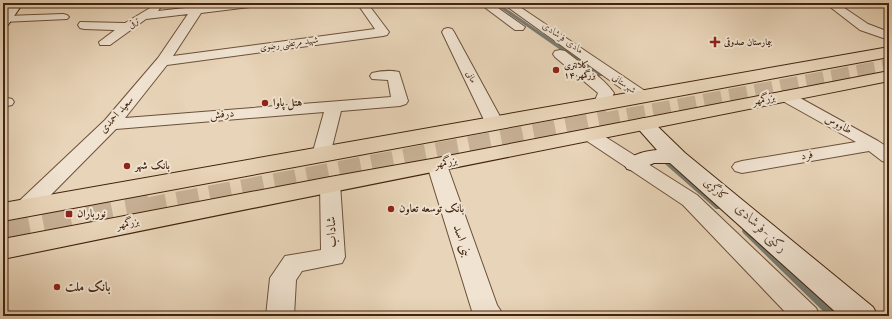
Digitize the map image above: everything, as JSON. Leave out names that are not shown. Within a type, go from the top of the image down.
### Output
[{"type":"main road","points":[[10,208],[320,155],[494,122],[889,52]]},
{"type":"main road","name":"بزرگمهر","points":[[6,250],[330,184],[437,165],[889,76]]},
{"type":"street","points":[[9,14],[28,3]]},
{"type":"street","name":"ترقی","points":[[105,42],[163,3]]},
{"type":"street","name":"شهرستانی","points":[[484,3],[565,57],[600,86],[606,93],[602,103]]},
{"type":"street","name":"شهرستانی","points":[[507,3],[642,96]]},
{"type":"street","points":[[830,3],[864,27],[889,36]]},
{"type":"street","points":[[144,16],[256,6]]},
{"type":"street","name":"شهید مرتضی رضوی","points":[[164,61],[383,32],[364,6]]},
{"type":"street","name":"سعید احمدی","points":[[10,208],[111,124],[164,61],[198,10]]},
{"type":"street","points":[[9,14],[63,17]]},
{"type":"street","points":[[84,25],[127,27]]},
{"type":"street","points":[[864,27],[889,26]]},
{"type":"street","name":"مانی","points":[[448,32],[494,122]]},
{"type":"street","name":"درفش","points":[[111,124],[400,101],[394,75],[377,76]]},
{"type":"street","name":"طاووس","points":[[785,96],[872,144],[889,157]]},
{"type":"street","points":[[320,155],[334,106]]},
{"type":"street","name":"کارگری","points":[[644,124],[677,158],[862,316]]},
{"type":"street","points":[[590,135],[690,200],[806,316]]},
{"type":"street","name":"فرد","points":[[742,167],[872,144]]},
{"type":"street","points":[[636,164],[646,157],[652,156],[677,158]]},
{"type":"street","name":"بنی اسد","points":[[437,165],[486,311],[490,316]]},
{"type":"street","name":"شاداب","points":[[280,316],[283,278],[294,263],[333,257],[330,184]]},
{"type":"waterway","name":"مادی فرشادی","points":[[495,3],[600,75]]},
{"type":"waterway","name":"رکنی-فرشادی","points":[[667,163],[719,207]]},
{"type":"waterway","name":"رکنی-فرشادی","points":[[746,231],[835,316]]},
{"type":"tunnel","points":[[602,122],[889,68]]},
{"type":"tunnel","points":[[145,209],[608,121]]},
{"type":"tunnel","points":[[3,236],[150,208]]},
{"type":"place","name":"بیمارستان صدوقی","points":[[715,42]]},
{"type":"place","name":"کلانتری ۱۴ بزرگمهر","points":[[556,70]]},
{"type":"place","name":"هتل پاوا","points":[[265,103]]},
{"type":"place","name":"بانک شهر","points":[[127,166]]},
{"type":"place","name":"بانک توسعه تعاون","points":[[391,209]]},
{"type":"place","name":"نورباران","points":[[69,214]]},
{"type":"place","name":"بانک ملت","points":[[57,287]]}]
